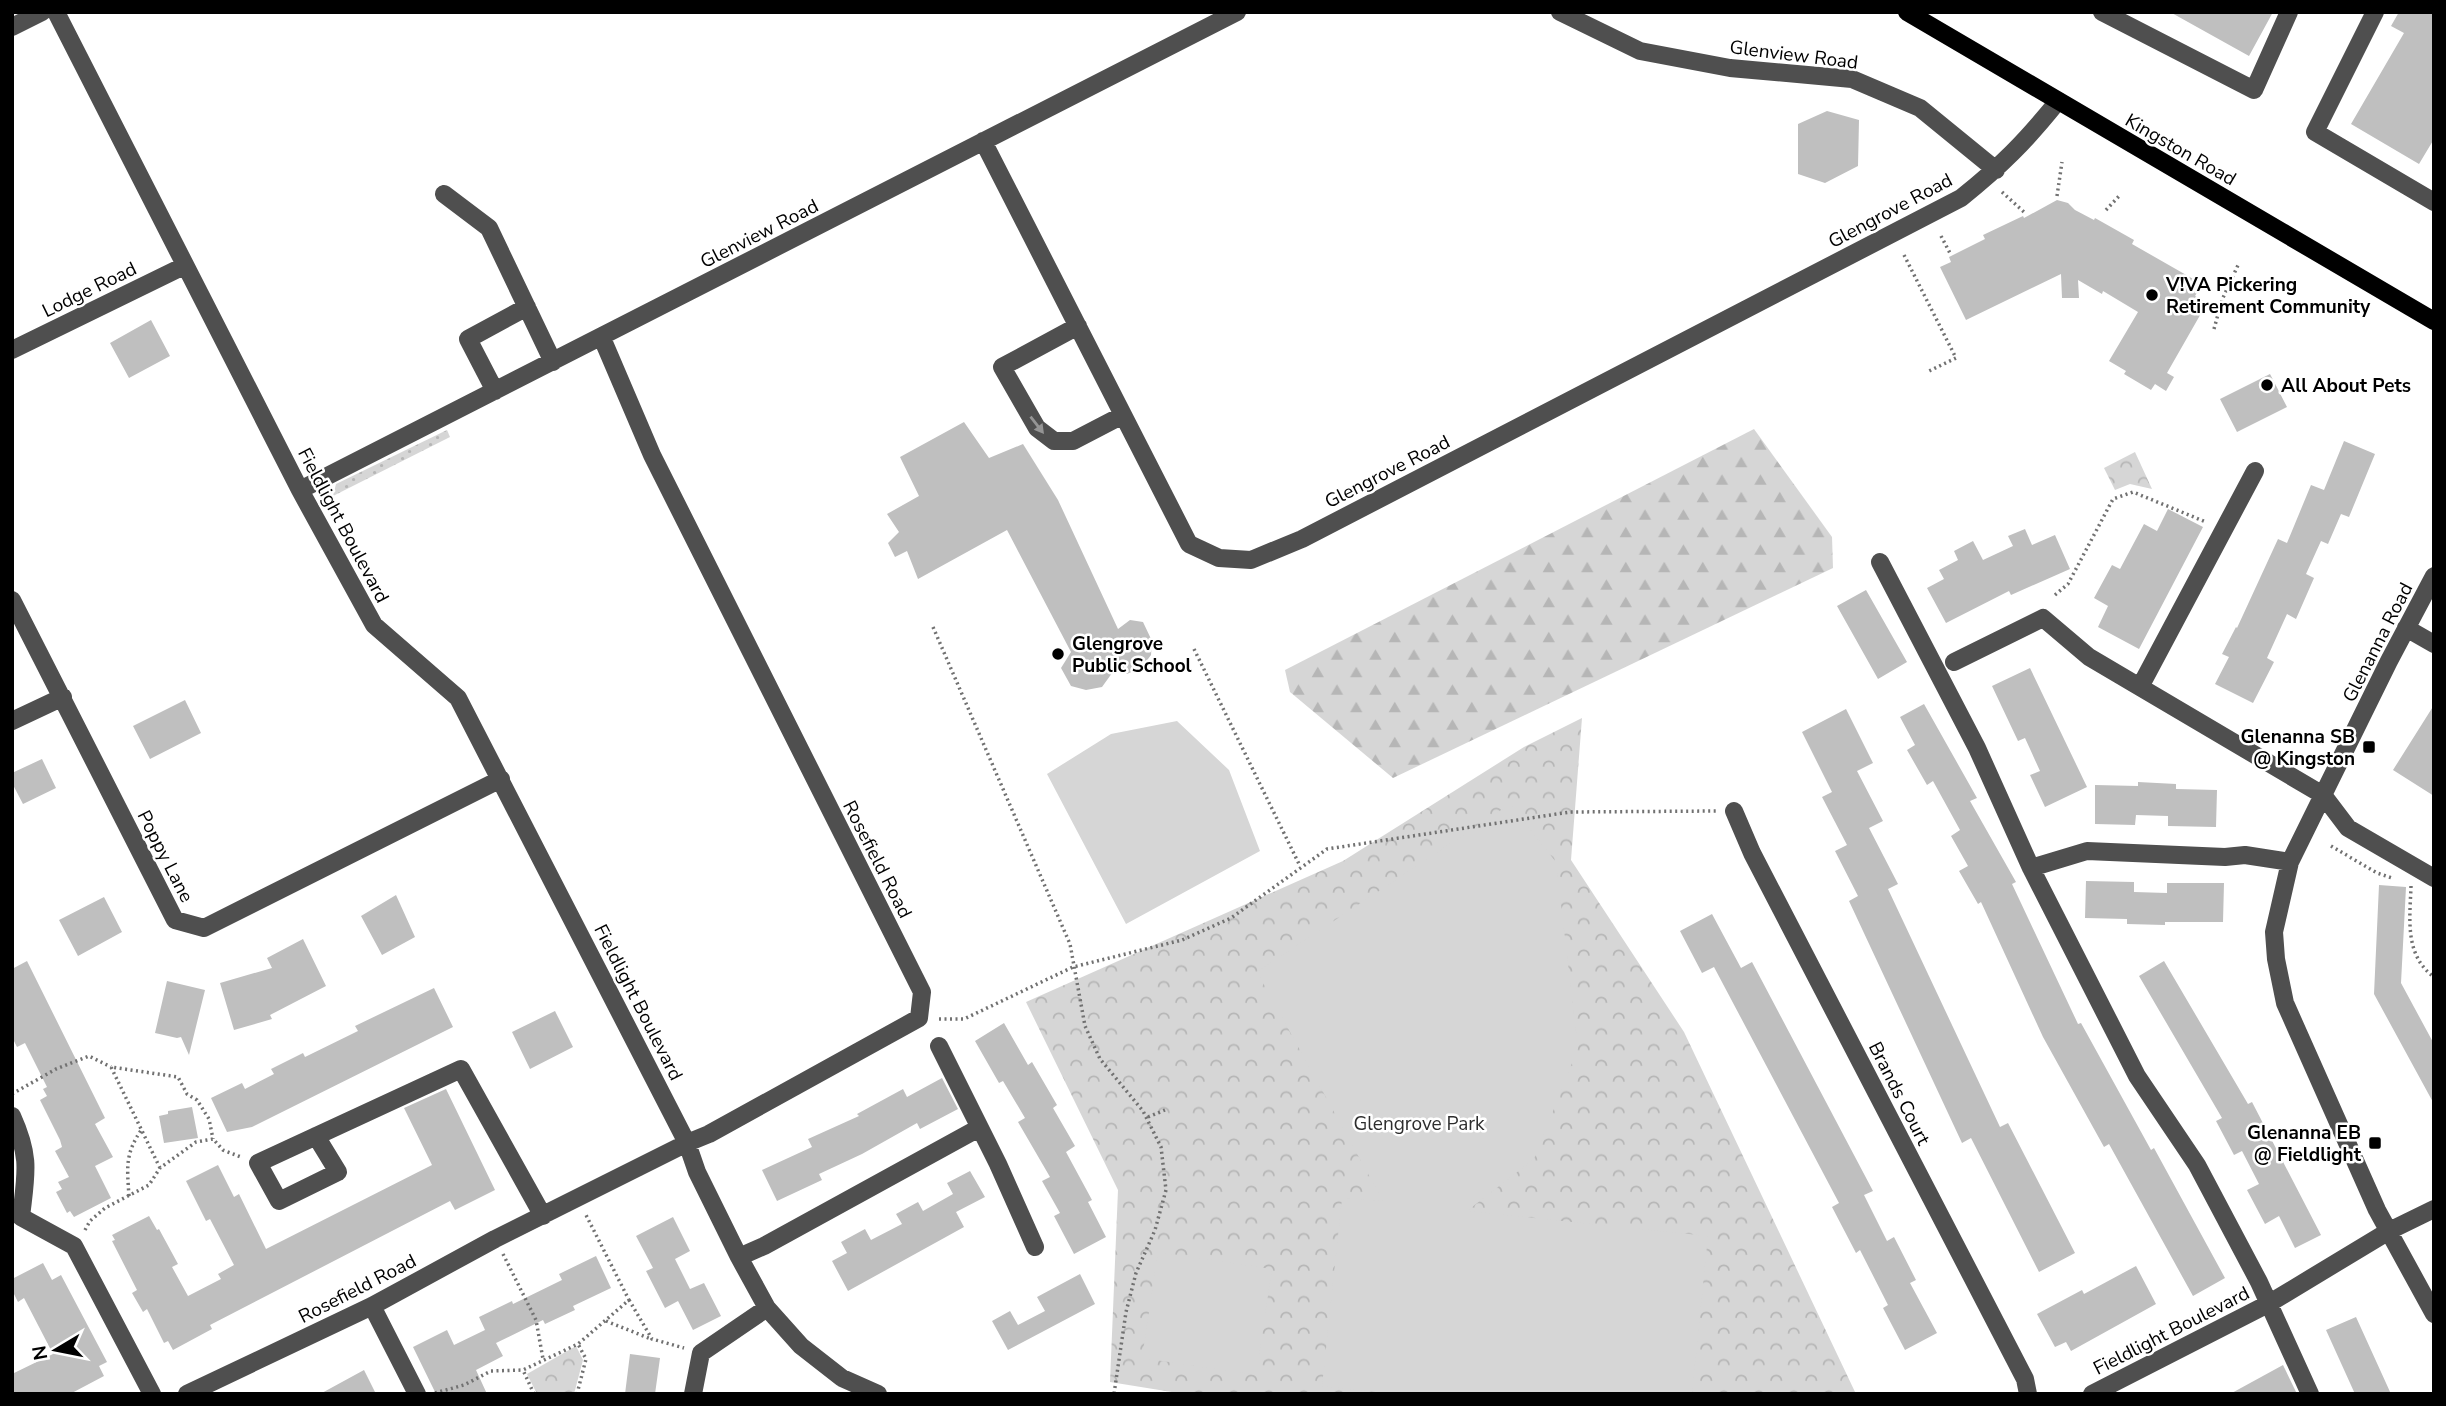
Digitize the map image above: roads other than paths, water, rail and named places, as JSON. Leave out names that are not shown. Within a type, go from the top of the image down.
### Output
[{"type":"main road","name":"Kingston Road","points":[[1907,12],[2434,321]]},
{"type":"street","points":[[12,27],[42,12]]},
{"type":"street","name":"Fieldlight Boulevard","points":[[56,12],[300,490],[374,625],[458,698],[687,1143],[697,1172],[767,1308],[801,1346],[842,1378],[878,1394]]},
{"type":"street","name":"Glenview Road","points":[[300,490],[1237,12]]},
{"type":"street","name":"Glenview Road","points":[[1560,12],[1640,51],[1730,68],[1852,79],[1920,108],[1996,170]]},
{"type":"street","points":[[2102,12],[2254,89],[2289,12]]},
{"type":"street","points":[[2375,12],[2315,132],[2434,202]]},
{"type":"street","points":[[1996,170],[2025,142],[2058,101]]},
{"type":"street","name":"Glengrove Road","points":[[984,141],[1189,544],[1219,558],[1251,560],[1302,539],[1961,198],[1996,170]]},
{"type":"street","points":[[444,194],[489,228],[554,362]]},
{"type":"street","name":"Lodge Road","points":[[12,350],[184,266]]},
{"type":"street","points":[[495,391],[468,339],[527,307]]},
{"type":"street","points":[[1078,326],[1002,367],[1037,428],[1054,441],[1073,441],[1123,415]]},
{"type":"street","name":"Rosefield Road","points":[[187,1394],[372,1306],[495,1239],[709,1134],[919,1018],[922,992],[652,454],[602,338]]},
{"type":"street","points":[[2140,687],[2255,471]]},
{"type":"street","points":[[1880,562],[1977,748],[2031,868],[2137,1076],[2197,1165],[2268,1304]]},
{"type":"street","name":"Glenanna Road","points":[[2434,576],[2290,862],[2274,932],[2276,959],[2285,1003],[2377,1210],[2434,1314]]},
{"type":"street","name":"Poppy Lane","points":[[12,600],[175,920],[204,928],[501,779]]},
{"type":"street","points":[[1954,662],[2043,618],[2090,657],[2323,796],[2348,828],[2434,878]]},
{"type":"street","points":[[2406,628],[2434,644]]},
{"type":"street","points":[[12,721],[63,697]]},
{"type":"street","name":"Brands Court","points":[[1734,811],[1752,853],[2025,1379],[2028,1394]]},
{"type":"street","points":[[2031,868],[2087,851],[2225,857],[2245,855],[2290,862]]},
{"type":"street","points":[[939,1046],[998,1164],[1035,1247]]},
{"type":"street","points":[[316,1136],[338,1172],[279,1201],[258,1163],[316,1136],[461,1069],[543,1216]]},
{"type":"street","points":[[12,1116],[23,1142],[27,1163],[17,1219],[74,1246],[152,1394]]},
{"type":"street","points":[[739,1257],[764,1247],[979,1128]]},
{"type":"street","points":[[2389,1231],[2434,1209]]},
{"type":"street","name":"Fieldlight Boulevard","points":[[2092,1394],[2268,1304],[2389,1231]]},
{"type":"street","name":"Fieldlight Boulevard","points":[[2268,1304],[2310,1394]]},
{"type":"street","points":[[372,1306],[417,1394]]},
{"type":"street","points":[[693,1394],[701,1353],[767,1308]]},
{"type":"place","name":"V!VA Pickering Retirement Community","points":[[2152,295]]},
{"type":"place","name":"All About Pets","points":[[2267,385]]},
{"type":"place","name":"Glengrove Public School","points":[[1058,654]]},
{"type":"place","name":"Glenanna SB @ Kingston","points":[[2369,747]]},
{"type":"place","name":"Glenanna EB @ Fieldlight","points":[[2375,1143]]},
{"type":"park label","name":"Glengrove Park","points":[[1419,1123]]}]
